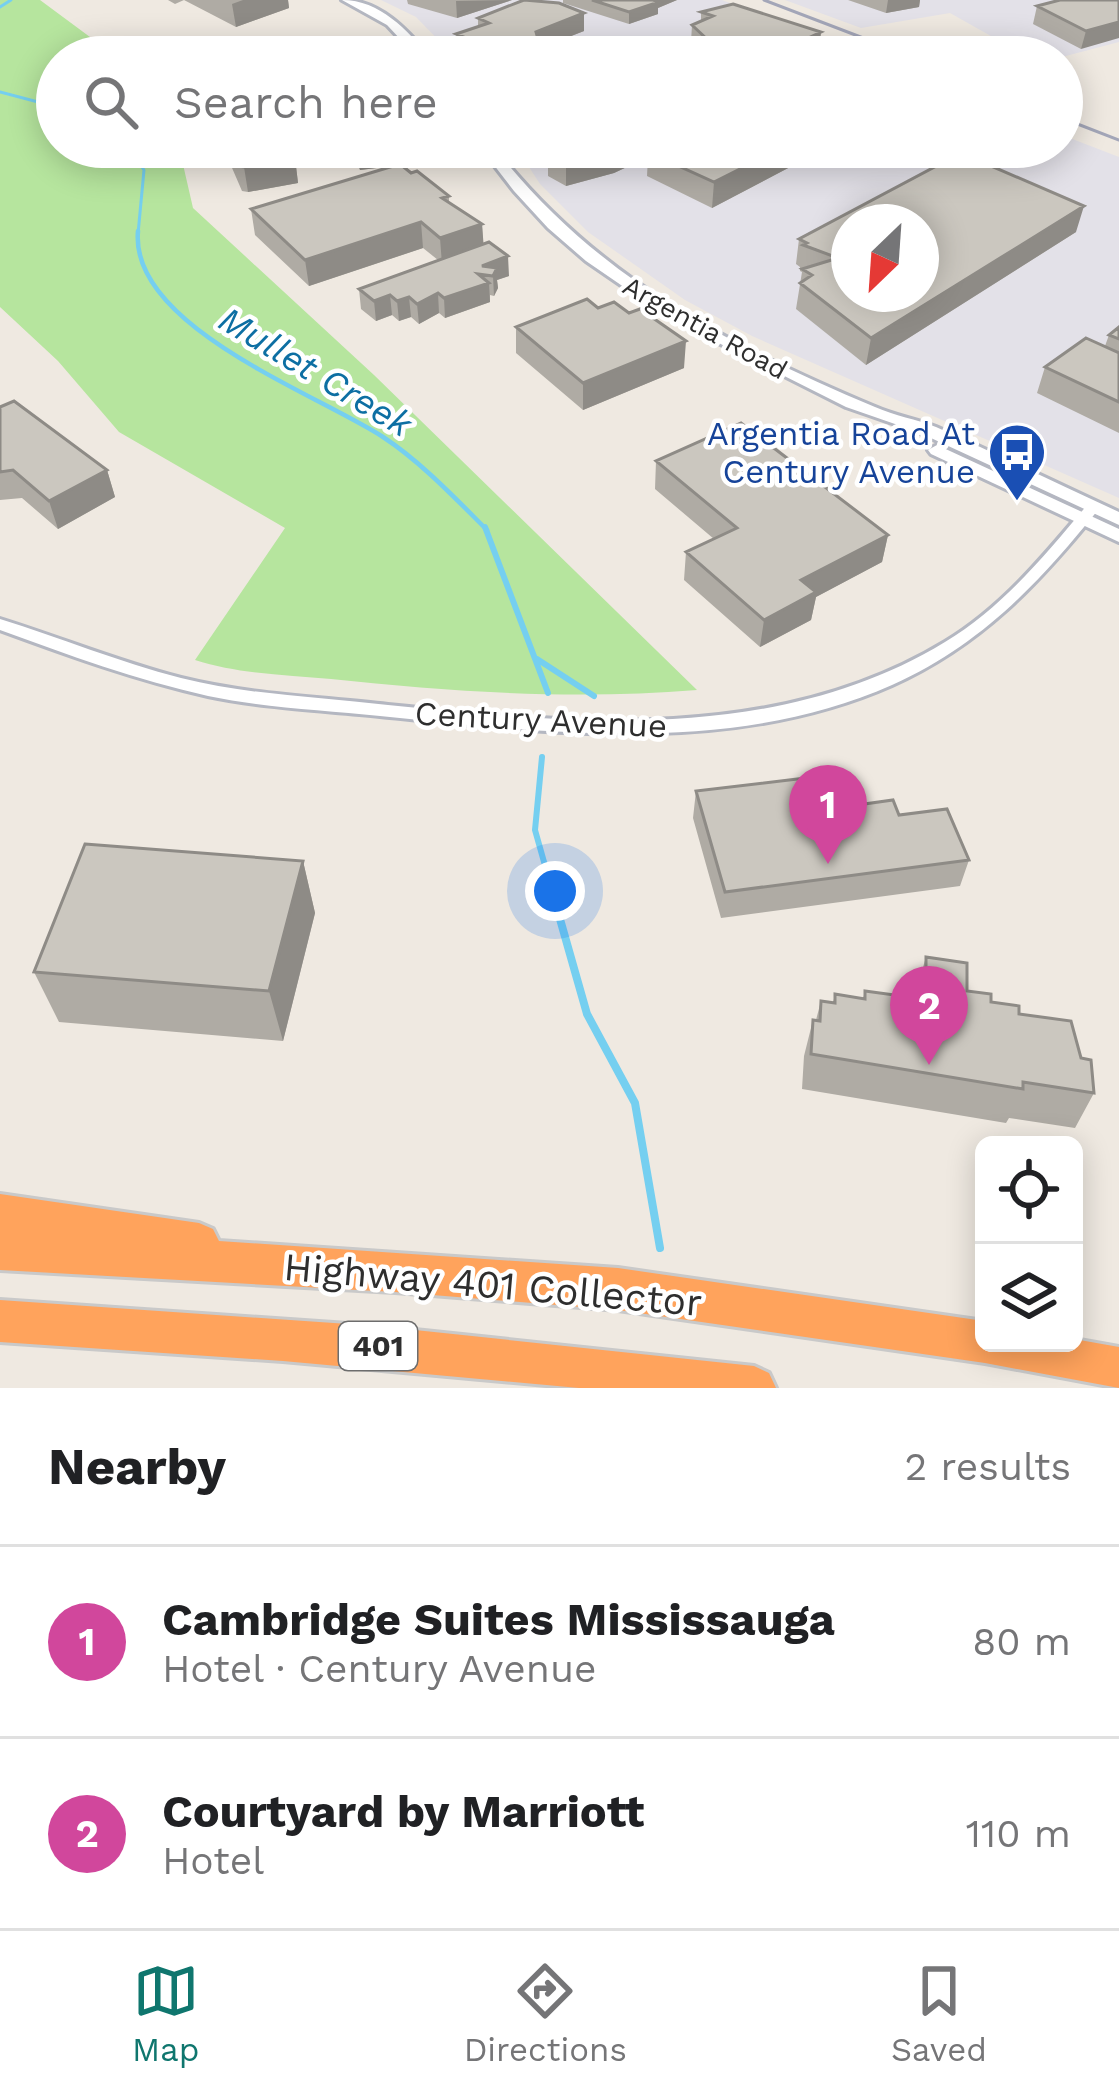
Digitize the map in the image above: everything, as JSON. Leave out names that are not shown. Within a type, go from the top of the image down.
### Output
[{"type":"highway","points":[[0,1214],[395,1271]]},
{"type":"highway","name":"Highway 401 Collector","points":[[0,1250],[395,1271],[618,1289],[975,1341]]},
{"type":"highway","name":"401","points":[[0,1321],[277,1337],[578,1364],[754,1388]]},
{"type":"highway","name":"Highway 401 Collector","points":[[1032,1352],[1119,1369]]},
{"type":"street","points":[[348,0],[391,22],[404,36]]},
{"type":"street","name":"Argentia Road","points":[[502,168],[522,196],[601,269],[643,298],[733,348],[898,424],[913,439],[1089,513],[1119,519]]},
{"type":"street","name":"Argentia Road","points":[[1089,513],[1119,536]]},
{"type":"street","name":"Century Avenue","points":[[0,623],[153,675],[273,700],[470,720],[582,727],[689,726],[800,709],[918,665],[980,624],[1089,513]]},
{"type":"shaded area","points":[[381,0],[722,0],[814,36],[435,36],[416,17]]},
{"type":"shaded area","points":[[785,0],[1119,0],[1119,42],[1083,51],[1083,36],[991,36],[950,13],[861,28]]},
{"type":"shaded area","points":[[1083,143],[1119,157],[1119,498],[752,336],[685,300],[588,232],[530,168],[1083,168]]},
{"type":"green space","points":[[0,0],[40,0],[89,36],[36,36],[36,168],[184,168],[193,208],[374,375],[697,690],[468,691],[263,673],[195,660],[285,528],[119,432],[58,361],[0,307]]},
{"type":"building","points":[[524,0],[559,3],[584,13],[536,32],[537,36],[456,34],[489,23],[478,18]]},
{"type":"building","points":[[592,0],[653,0],[659,2],[629,12]]},
{"type":"building","points":[[1060,0],[1119,0],[1119,22],[1086,31],[1037,6]]},
{"type":"building","points":[[733,4],[821,32],[813,36],[704,36],[692,25],[713,16],[701,12]]},
{"type":"building","points":[[387,168],[405,168],[417,171],[449,196],[442,198],[482,224],[440,238],[421,222],[305,260],[251,209]]},
{"type":"building","points":[[683,168],[742,168],[714,182]]},
{"type":"building","points":[[933,168],[996,168],[1084,206],[939,296],[939,204],[865,204]]},
{"type":"building","points":[[831,222],[831,255],[803,245],[807,243],[799,239]]},
{"type":"building","points":[[489,242],[508,256],[482,266],[497,268],[493,276],[478,274],[489,283],[444,298],[438,293],[417,304],[409,297],[397,301],[390,295],[374,301],[359,289]]},
{"type":"building","points":[[831,260],[831,307],[800,283],[812,275],[802,269]]},
{"type":"building","points":[[587,299],[598,308],[614,302],[629,313],[640,309],[686,341],[583,383],[516,327]]},
{"type":"building","points":[[837,312],[913,312],[871,338]]},
{"type":"building","points":[[1086,338],[1119,353],[1119,402],[1045,367]]},
{"type":"building","points":[[14,401],[107,470],[49,501],[13,470],[0,472],[0,407]]},
{"type":"building","points":[[741,423],[888,535],[801,580],[816,592],[764,620],[686,552],[737,528],[656,461]]},
{"type":"building","points":[[831,775],[843,807],[893,800],[899,815],[947,809],[969,860],[725,892],[696,791]]},
{"type":"building","points":[[85,844],[303,861],[269,991],[34,972]]},
{"type":"building","points":[[926,957],[967,963],[967,991],[991,994],[991,1002],[1019,1006],[1019,1014],[1071,1021],[1081,1058],[1091,1060],[1094,1093],[1023,1082],[1023,1089],[811,1054],[813,1020],[820,1021],[821,1001],[835,1003],[835,994],[865,999],[865,991],[902,996],[902,1006],[917,1009],[917,992],[926,993]]},
{"type":"waterway","name":"Mullet Creek","points":[[0,7],[11,0]]},
{"type":"waterway","name":"Mullet Creek","points":[[0,92],[36,101]]},
{"type":"waterway","name":"Mullet Creek","points":[[138,232],[143,168]]},
{"type":"waterway","name":"Mullet Creek","points":[[138,232],[143,265],[163,297],[194,327],[232,354],[383,437],[486,529]]},
{"type":"waterway","name":"Mullet Creek","points":[[486,529],[548,693]]},
{"type":"waterway","points":[[537,659],[594,696]]},
{"type":"waterway","name":"Mullet Creek","points":[[542,757],[535,830],[557,908]]},
{"type":"waterway","name":"Mullet Creek","points":[[556,905],[587,1014],[635,1103],[660,1248]]},
{"type":"railway","points":[[764,0],[858,36]]},
{"type":"railway","points":[[1083,126],[1119,140]]},
{"type":"place","name":"Argentia Road At Century Avenue","points":[[1017,503]]},
{"type":"place","name":"Cambridge Suites Mississauga","points":[[828,864]]},
{"type":"place","name":"Courtyard by Marriott","points":[[929,1065]]}]
